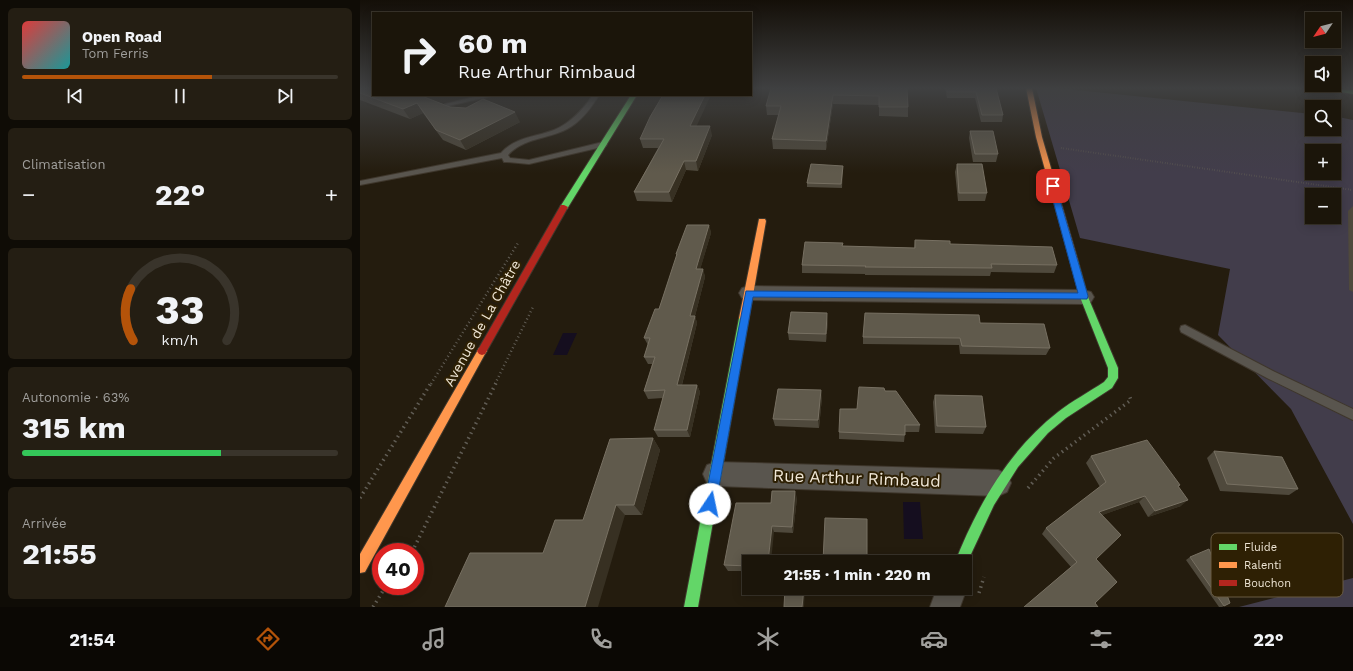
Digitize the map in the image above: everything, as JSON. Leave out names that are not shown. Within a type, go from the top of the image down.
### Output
[{"type":"street","name":"Avenue de La Châtre","points":[[360,568],[557,218],[621,116]]},
{"type":"street","points":[[964,555],[973,529],[998,483],[1020,454],[1055,420],[1108,385],[1113,378],[1113,368],[1084,296],[1041,145],[1035,116]]},
{"type":"street","points":[[691,607],[762,222]]},
{"type":"street","points":[[749,293],[1084,296]]},
{"type":"street","name":"Rue Arthur Rimbaud","points":[[716,474],[998,483]]},
{"type":"lane","points":[[504,155],[507,149],[517,143],[541,137],[565,128],[578,116]]},
{"type":"lane","points":[[504,155],[507,160],[529,162],[603,144]]},
{"type":"lane","points":[[360,183],[504,155]]},
{"type":"lane","points":[[1185,329],[1270,375],[1353,415]]},
{"type":"path","points":[[1041,145],[1353,190]]},
{"type":"path","points":[[360,498],[522,237]]},
{"type":"path","points":[[416,543],[535,303]]},
{"type":"path","points":[[1026,492],[1054,458],[1130,400],[1129,393]]},
{"type":"path","points":[[956,600],[986,571]]},
{"type":"path","points":[[373,607],[380,595]]},
{"type":"shaded area","points":[[1044,116],[1305,116],[1305,136],[1341,136],[1341,117],[1353,120],[1353,524],[1291,409],[1218,335],[1230,269],[1080,238]]},
{"type":"shaded area","points":[[563,333],[577,333],[567,355],[553,355]]},
{"type":"shaded area","points":[[903,502],[920,502],[923,539],[904,539]]},
{"type":"shaded area","points":[[1353,578],[1353,607],[1239,607],[1278,597],[1343,597],[1343,581]]},
{"type":"building","points":[[426,116],[507,116],[460,140],[436,130]]},
{"type":"building","points":[[695,116],[690,126],[710,126],[696,161],[684,161],[669,192],[634,192],[664,139],[640,139],[650,117]]},
{"type":"building","points":[[778,116],[830,116],[826,141],[772,139]]},
{"type":"building","points":[[970,131],[993,131],[998,154],[975,154]]},
{"type":"building","points":[[811,164],[843,166],[841,184],[807,183]]},
{"type":"building","points":[[957,164],[982,164],[987,193],[959,193]]},
{"type":"building","points":[[687,225],[709,225],[696,269],[703,269],[690,316],[695,316],[677,385],[697,385],[687,430],[654,430],[665,390],[644,391],[655,357],[644,357],[650,338],[644,338],[655,309],[659,309],[676,254]]},
{"type":"building","points":[[915,240],[950,241],[950,244],[1052,247],[1057,265],[991,264],[992,268],[802,265],[805,242],[843,243],[842,246],[915,248]]},
{"type":"building","points":[[791,312],[827,313],[826,334],[788,333]]},
{"type":"building","points":[[865,313],[979,315],[980,323],[1044,324],[1050,348],[962,346],[960,338],[863,337]]},
{"type":"building","points":[[859,387],[884,388],[885,391],[896,391],[920,425],[905,425],[905,435],[839,432],[840,409],[857,409]]},
{"type":"building","points":[[778,389],[821,390],[818,420],[773,419]]},
{"type":"building","points":[[935,395],[982,396],[986,427],[937,426]]},
{"type":"building","points":[[653,438],[634,505],[616,505],[585,607],[445,607],[470,553],[543,553],[555,520],[583,520],[610,439]]},
{"type":"building","points":[[1147,440],[1180,485],[1178,486],[1188,500],[1155,511],[1145,496],[1099,512],[1121,535],[1096,559],[1117,582],[1095,603],[1098,607],[1024,607],[1077,562],[1046,528],[1106,482],[1091,456]]},
{"type":"building","points":[[1214,451],[1282,457],[1298,489],[1227,484]]},
{"type":"building","points":[[772,491],[795,491],[792,527],[772,526],[769,555],[742,555],[742,566],[724,565],[736,503],[771,503]]},
{"type":"building","points":[[825,518],[867,519],[867,555],[823,555]]},
{"type":"building","points":[[1209,549],[1211,554],[1211,587],[1190,557]]},
{"type":"building","points":[[785,595],[803,595],[802,607],[784,607]]},
{"type":"building","points":[[1218,597],[1228,597],[1230,603],[1224,606]]},
{"type":"traffic: fast","points":[[564,207],[621,116]]},
{"type":"traffic: fast","points":[[964,555],[979,520],[1001,481],[1014,463],[1044,430],[1062,415],[1108,385],[1113,378],[1113,368],[1084,297],[1074,261]]},
{"type":"traffic: fast","points":[[691,607],[744,318]]},
{"type":"traffic: slow","points":[[1035,116],[1039,137],[1074,261]]},
{"type":"traffic: slow","points":[[744,318],[762,221]]},
{"type":"traffic: slow","points":[[360,567],[482,351]]},
{"type":"traffic: jam","points":[[482,351],[564,207]]},
{"type":"route","points":[[710,504],[749,293],[1084,296],[1053,186]]}]
